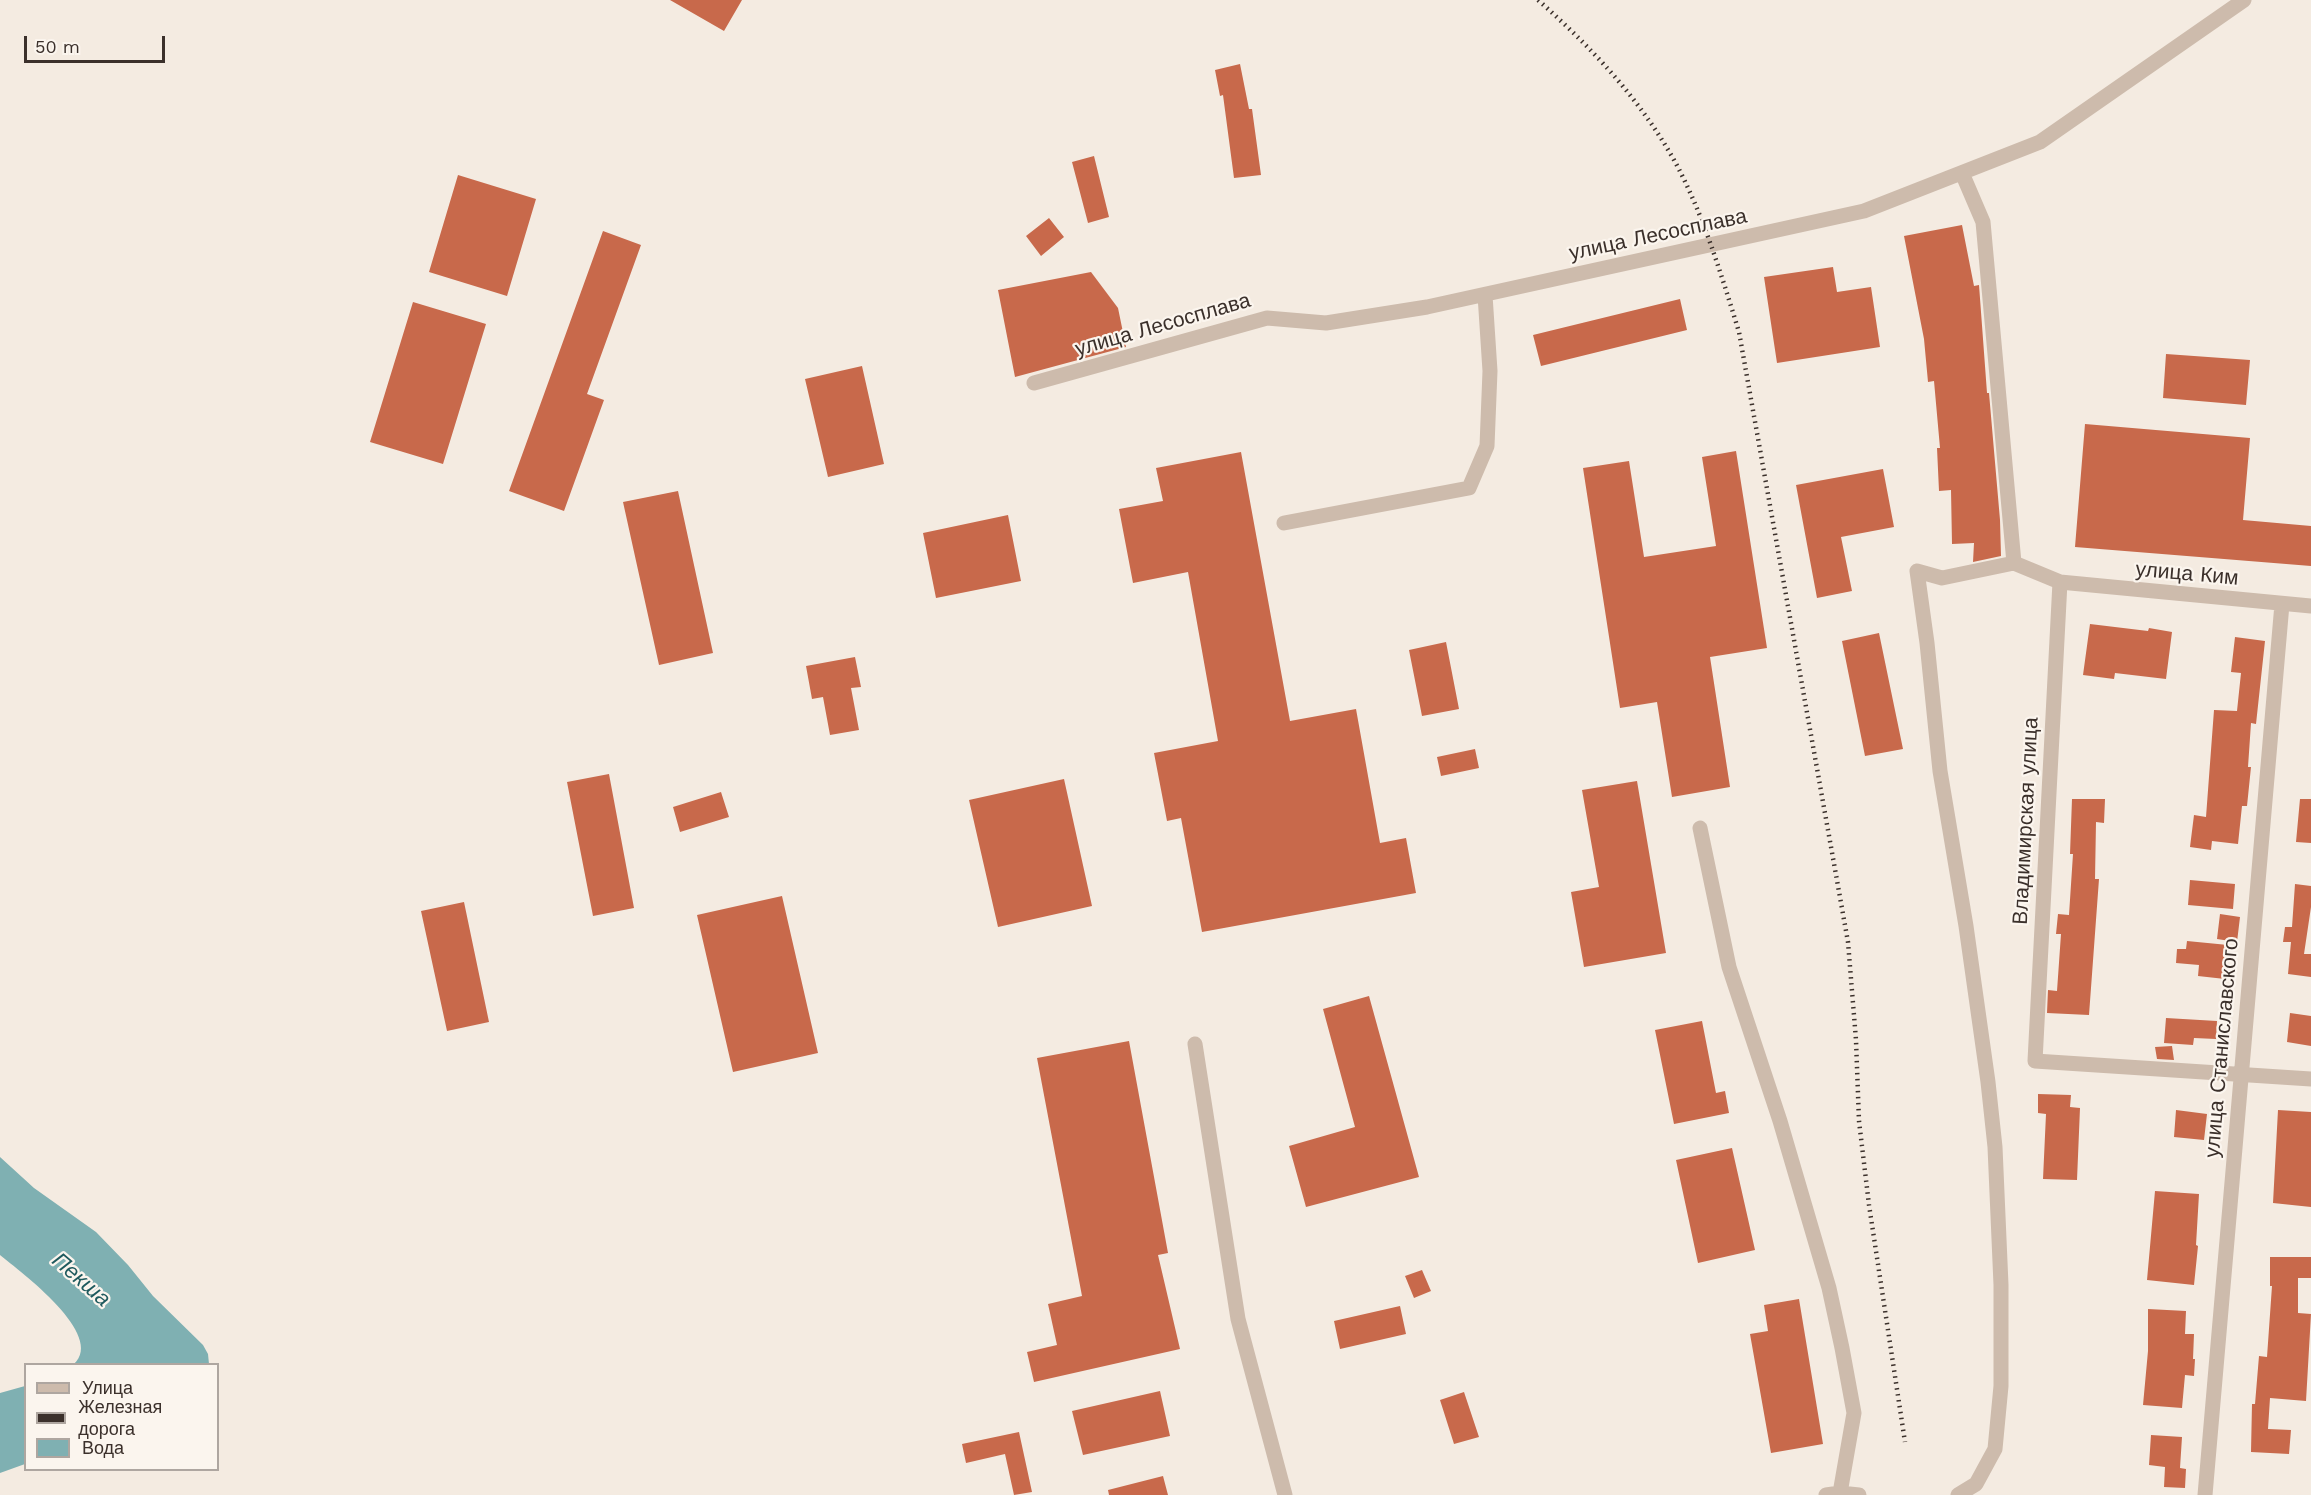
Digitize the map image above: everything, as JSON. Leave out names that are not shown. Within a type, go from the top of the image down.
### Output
[{"type":"street","name":"улица Лесосплава","points":[[1034,383],[1267,318],[1326,323],[1427,308],[1864,211],[2040,142],[2244,0]]},
{"type":"street","points":[[1958,1495],[1976,1484],[1995,1449],[2001,1386],[2001,1285],[1996,1170],[1988,1082],[1966,926],[1940,771],[1917,571],[1942,578],[2014,563],[1983,222],[1962,173]]},
{"type":"street","points":[[1284,523],[1469,488],[1487,446],[1490,371],[1485,294]]},
{"type":"street","name":"улица Ким","points":[[2014,563],[2060,582],[2311,606]]},
{"type":"street","name":"Владимирская улица","points":[[2060,582],[2035,1061],[2241,1075]]},
{"type":"street","name":"улица Станиславского","points":[[2205,1495],[2282,604]]},
{"type":"street","points":[[1700,828],[1729,967],[1780,1122],[1829,1288],[1854,1413],[1833,1494],[1859,1495]]},
{"type":"street","points":[[1195,1044],[1239,1319],[1285,1495]]},
{"type":"street","points":[[2241,1075],[2311,1079]]},
{"type":"water","name":"Пекша","points":[[0,1157],[34,1188],[96,1232],[128,1265],[153,1296],[203,1345],[208,1354],[209,1363],[75,1363],[81,1352],[79,1337],[70,1321],[41,1289],[0,1255]]},
{"type":"water","points":[[24,1386],[24,1464],[0,1473],[0,1393]]},
{"type":"building","points":[[670,0],[742,0],[724,31]]},
{"type":"building","points":[[1240,64],[1249,109],[1252,109],[1261,175],[1234,178],[1223,95],[1220,96],[1215,70]]},
{"type":"building","points":[[1094,156],[1109,217],[1088,223],[1072,162]]},
{"type":"building","points":[[458,175],[536,199],[507,296],[429,272]]},
{"type":"building","points":[[1049,218],[1064,237],[1041,256],[1026,236]]},
{"type":"building","points":[[1962,225],[1974,286],[1979,285],[2000,520],[2001,556],[1973,562],[1974,543],[1952,544],[1951,490],[1939,491],[1937,448],[1940,448],[1934,381],[1928,382],[1924,339],[1904,236]]},
{"type":"building","points":[[603,231],[641,245],[587,394],[604,400],[564,511],[509,491]]},
{"type":"building","points":[[1833,267],[1837,292],[1871,287],[1880,347],[1777,363],[1764,277]]},
{"type":"building","points":[[1091,272],[1118,308],[1126,347],[1015,377],[998,290]]},
{"type":"building","points":[[1680,299],[1687,330],[1541,366],[1533,335]]},
{"type":"building","points":[[413,302],[486,324],[443,464],[370,442]]},
{"type":"building","points":[[2166,354],[2250,360],[2246,405],[2163,398]]},
{"type":"building","points":[[862,366],[884,464],[828,477],[805,379]]},
{"type":"building","points":[[2085,424],[2250,438],[2243,520],[2311,526],[2311,566],[2075,547]]},
{"type":"building","points":[[1736,451],[1767,648],[1710,657],[1730,787],[1672,797],[1657,702],[1620,708],[1583,468],[1629,461],[1644,557],[1716,546],[1702,457]]},
{"type":"building","points":[[1241,452],[1290,721],[1356,709],[1380,843],[1406,838],[1416,893],[1202,932],[1181,818],[1167,821],[1154,753],[1218,741],[1188,572],[1133,583],[1119,509],[1163,501],[1156,468]]},
{"type":"building","points":[[1883,469],[1894,527],[1841,537],[1852,591],[1817,598],[1796,485]]},
{"type":"building","points":[[678,491],[713,653],[659,665],[623,502]]},
{"type":"building","points":[[1008,515],[1021,581],[936,598],[923,533]]},
{"type":"building","points":[[2090,624],[2172,632],[2166,679],[2115,673],[2114,679],[2083,675]]},
{"type":"building","points":[[1879,633],[1903,749],[1865,756],[1842,641]]},
{"type":"building","points":[[2235,637],[2265,641],[2256,724],[2251,723],[2248,767],[2251,767],[2247,806],[2242,806],[2238,844],[2212,841],[2211,850],[2190,847],[2194,815],[2206,817],[2214,710],[2237,711],[2241,673],[2231,672]]},
{"type":"building","points":[[1446,642],[1459,709],[1422,716],[1409,650]]},
{"type":"building","points":[[855,657],[861,687],[851,688],[859,730],[830,735],[823,697],[812,699],[806,666]]},
{"type":"building","points":[[1475,749],[1479,768],[1441,776],[1437,757]]},
{"type":"building","points":[[609,774],[634,908],[593,916],[567,782]]},
{"type":"building","points":[[1064,779],[1092,906],[998,927],[969,800]]},
{"type":"building","points":[[1637,781],[1666,953],[1584,967],[1571,892],[1599,887],[1582,790]]},
{"type":"building","points":[[721,792],[729,817],[680,832],[673,807]]},
{"type":"building","points":[[2072,799],[2105,799],[2104,823],[2096,822],[2095,879],[2099,879],[2089,1015],[2047,1013],[2048,990],[2057,991],[2061,934],[2056,934],[2058,914],[2069,915],[2073,854],[2070,854]]},
{"type":"building","points":[[2300,799],[2311,799],[2311,843],[2296,842]]},
{"type":"building","points":[[2190,880],[2235,884],[2233,909],[2188,905]]},
{"type":"building","points":[[2295,884],[2311,886],[2311,907],[2304,954],[2311,954],[2311,977],[2288,974],[2291,942],[2283,942],[2285,927],[2292,927]]},
{"type":"building","points":[[782,896],[818,1053],[733,1072],[697,915]]},
{"type":"building","points":[[464,902],[489,1022],[447,1031],[421,911]]},
{"type":"building","points":[[2220,914],[2240,917],[2237,942],[2217,939]]},
{"type":"building","points":[[2187,941],[2228,945],[2225,979],[2198,976],[2199,965],[2176,963],[2177,949],[2186,949]]},
{"type":"building","points":[[1369,996],[1419,1177],[1306,1207],[1289,1146],[1355,1127],[1323,1009]]},
{"type":"building","points":[[2290,1013],[2311,1016],[2311,1046],[2287,1042]]},
{"type":"building","points":[[2166,1018],[2217,1021],[2216,1039],[2194,1038],[2193,1045],[2164,1043]]},
{"type":"building","points":[[1702,1021],[1716,1093],[1725,1091],[1729,1113],[1674,1124],[1655,1030]]},
{"type":"building","points":[[1129,1041],[1168,1253],[1158,1255],[1180,1349],[1034,1382],[1027,1352],[1057,1345],[1048,1304],[1082,1296],[1037,1058]]},
{"type":"building","points":[[2172,1046],[2174,1060],[2157,1059],[2155,1047]]},
{"type":"building","points":[[2038,1094],[2071,1095],[2070,1107],[2080,1108],[2077,1180],[2043,1179],[2046,1114],[2038,1113]]},
{"type":"building","points":[[2176,1110],[2207,1114],[2204,1140],[2174,1137]]},
{"type":"building","points":[[2278,1110],[2311,1112],[2311,1207],[2273,1203]]},
{"type":"building","points":[[1732,1148],[1755,1250],[1698,1263],[1676,1160]]},
{"type":"building","points":[[2155,1191],[2199,1194],[2196,1245],[2198,1246],[2194,1285],[2147,1280]]},
{"type":"building","points":[[2270,1257],[2311,1257],[2311,1278],[2298,1278],[2298,1313],[2311,1314],[2306,1401],[2270,1398],[2268,1429],[2291,1430],[2289,1454],[2251,1452],[2252,1404],[2255,1404],[2259,1356],[2267,1357],[2272,1286],[2270,1286]]},
{"type":"building","points":[[1422,1270],[1431,1291],[1414,1298],[1405,1276]]},
{"type":"building","points":[[1799,1299],[1823,1444],[1771,1453],[1750,1334],[1768,1331],[1764,1305]]},
{"type":"building","points":[[1400,1306],[1406,1334],[1340,1349],[1334,1321]]},
{"type":"building","points":[[2148,1309],[2186,1311],[2185,1334],[2194,1334],[2194,1376],[2185,1375],[2182,1408],[2143,1405],[2148,1351]]},
{"type":"building","points":[[1160,1391],[1170,1436],[1083,1455],[1072,1411]]},
{"type":"building","points":[[1464,1392],[1479,1437],[1454,1444],[1440,1400]]},
{"type":"building","points":[[1019,1432],[1032,1492],[1014,1495],[1005,1454],[966,1463],[962,1444]]},
{"type":"building","points":[[2151,1435],[2182,1437],[2180,1468],[2186,1469],[2185,1488],[2164,1487],[2165,1467],[2149,1465]]},
{"type":"building","points":[[1163,1476],[1168,1495],[1109,1495],[1108,1490]]},
{"type":"railway","points":[[1538,0],[1613,74],[1645,115],[1674,160],[1703,222],[1739,332],[1848,942],[1856,1040],[1859,1121],[1869,1205],[1905,1442]]}]
